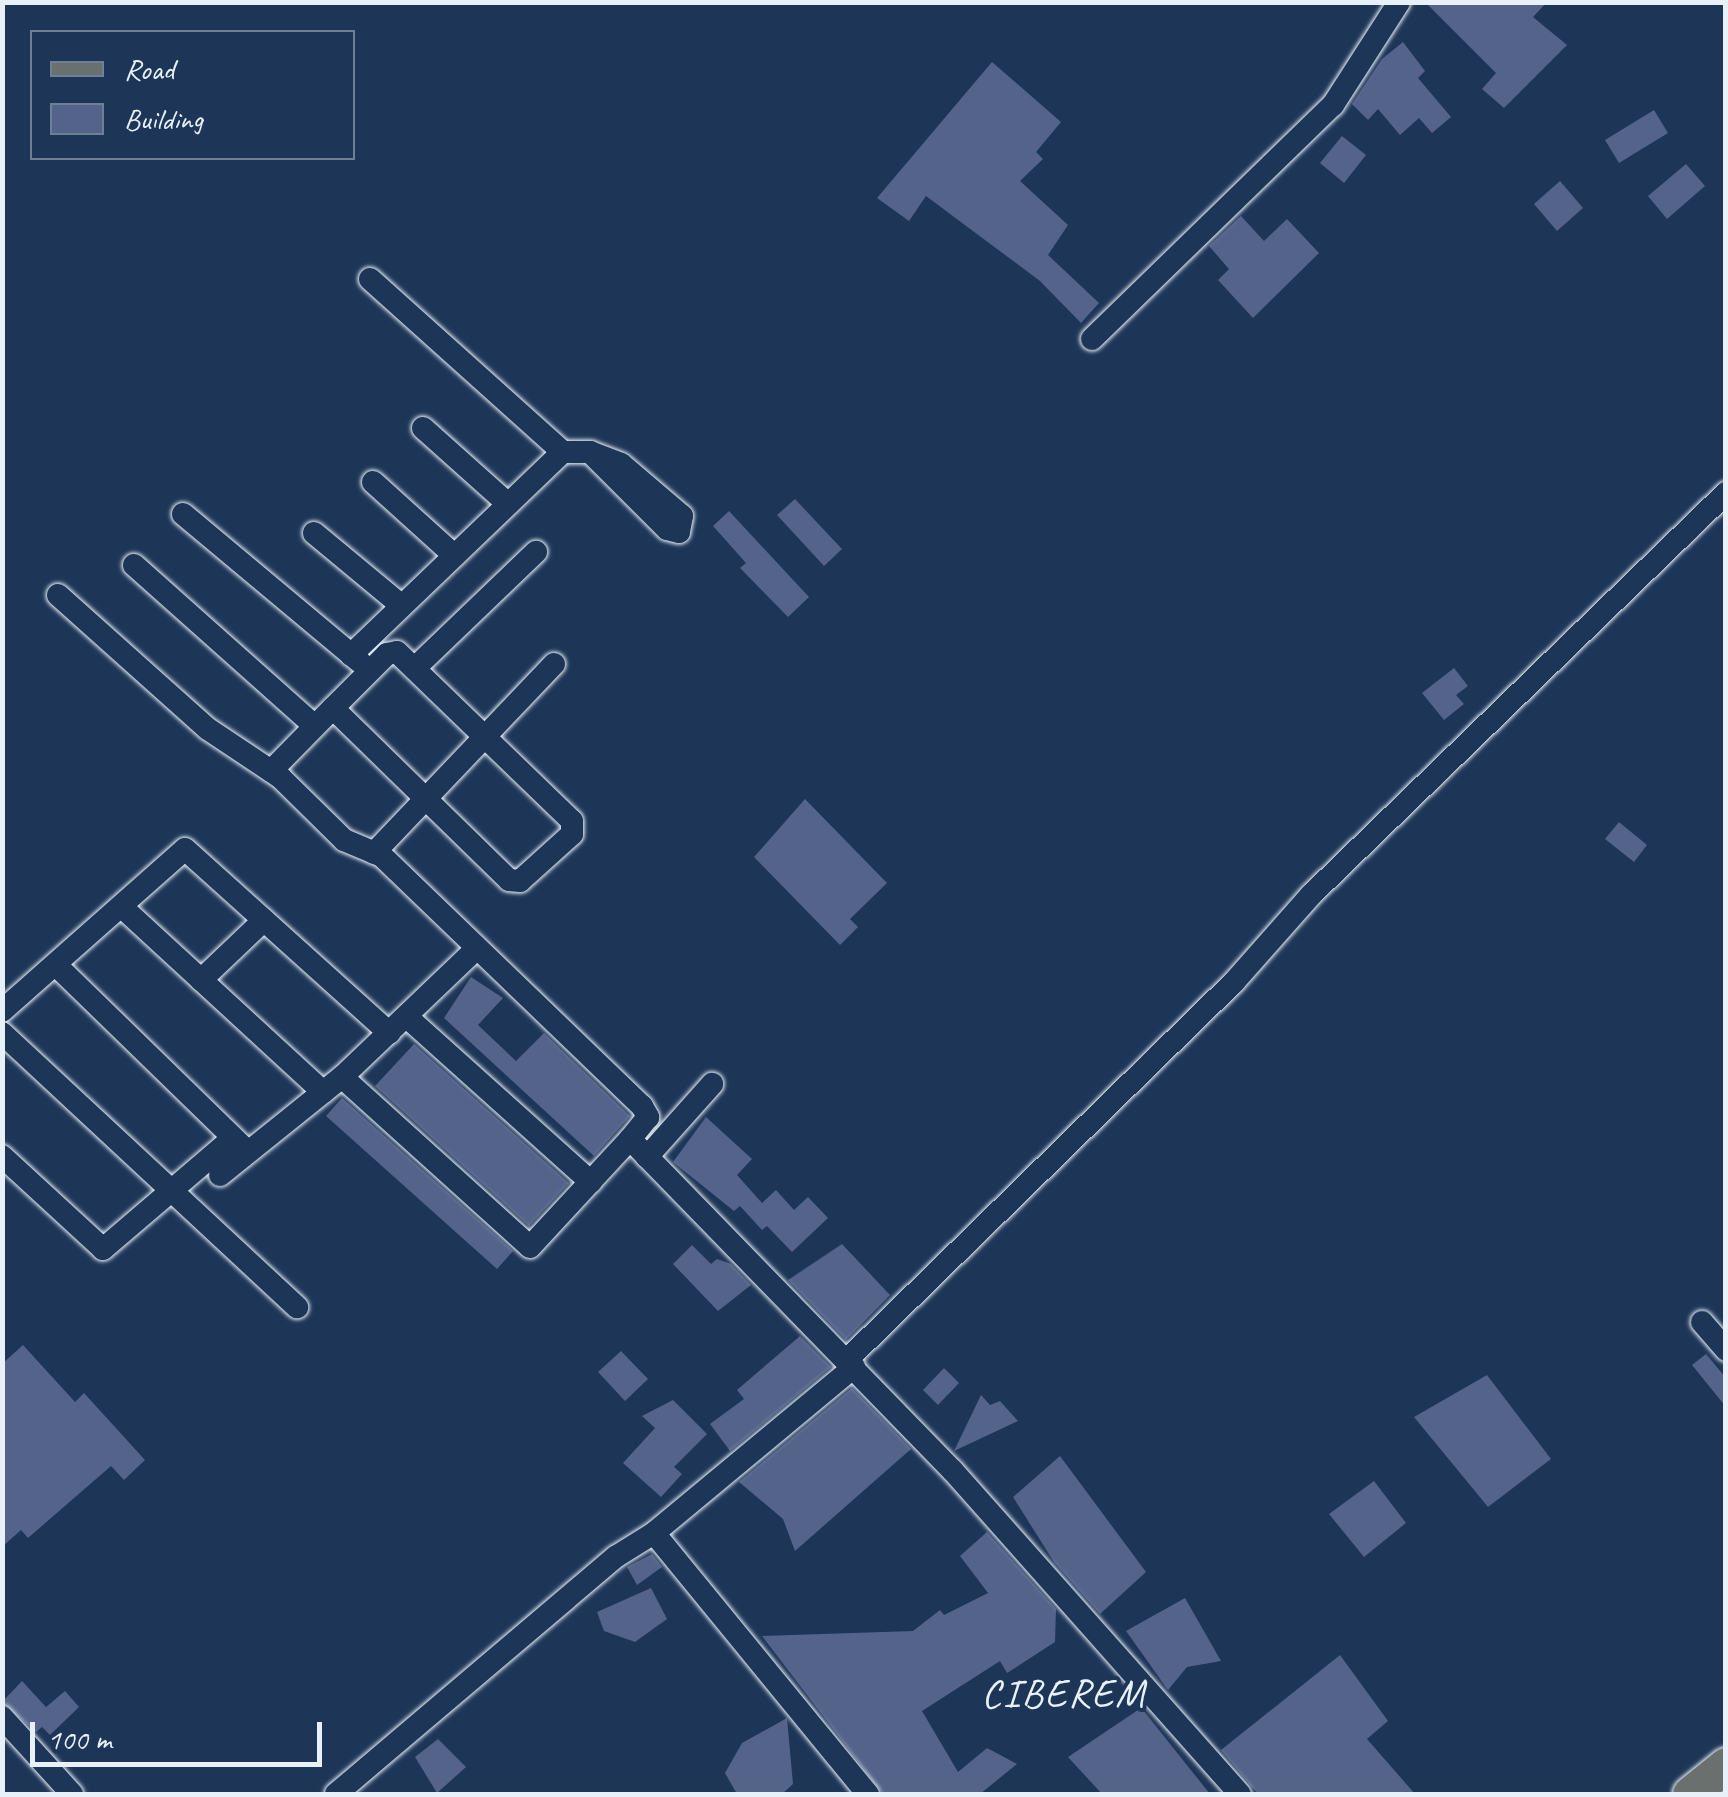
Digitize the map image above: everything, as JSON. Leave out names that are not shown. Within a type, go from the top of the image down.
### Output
[{"type":"main road","points":[[1690,1794],[1726,1765]]},
{"type":"street","points":[[1092,339],[1332,105],[1398,2]]},
{"type":"street","points":[[370,279],[563,452],[590,452]]},
{"type":"street","points":[[423,428],[508,504]]},
{"type":"street","points":[[352,655],[563,452]]},
{"type":"street","points":[[372,482],[454,556]]},
{"type":"street","points":[[336,1794],[616,1556],[654,1532],[850,1363],[1234,982],[1311,895],[1726,493]]},
{"type":"street","points":[[182,514],[370,670]]},
{"type":"street","points":[[314,533],[402,606]]},
{"type":"street","points":[[418,666],[536,552]]},
{"type":"street","points":[[134,564],[315,726]]},
{"type":"street","points":[[58,595],[208,730],[271,770],[344,840],[374,853],[642,1106],[648,1118],[530,1247],[342,1077]]},
{"type":"street","points":[[271,770],[315,726],[332,708],[370,670],[397,652],[418,666],[572,821],[572,834],[514,882],[332,708]]},
{"type":"street","points":[[374,853],[554,664]]},
{"type":"street","points":[[2,1011],[59,968],[185,849],[264,920],[591,1182]]},
{"type":"street","points":[[122,908],[323,1092]]},
{"type":"street","points":[[201,980],[264,920]]},
{"type":"street","points":[[2,1156],[103,1249],[170,1191],[342,1077],[476,949]]},
{"type":"street","points":[[59,968],[240,1145]]},
{"type":"street","points":[[2,1033],[297,1307]]},
{"type":"street","points":[[647,1156],[712,1084]]},
{"type":"street","points":[[630,1139],[850,1363],[1240,1794]]},
{"type":"street","points":[[220,1175],[240,1145]]},
{"type":"street","points":[[1702,1322],[1726,1350]]},
{"type":"street","points":[[654,1532],[868,1794]]},
{"type":"street","points":[[2,1717],[72,1794]]},
{"type":"building","points":[[1425,2],[1547,2],[1533,17],[1567,45],[1504,108],[1482,89],[1496,73]]},
{"type":"building","points":[[1403,42],[1425,71],[1418,78],[1451,117],[1432,133],[1419,118],[1400,135],[1378,109],[1368,120],[1352,104],[1382,59]]},
{"type":"building","points":[[992,62],[1061,122],[1036,152],[1043,159],[1020,181],[1068,225],[1048,255],[1099,303],[1081,323],[1040,281],[926,196],[909,221],[877,198]]},
{"type":"building","points":[[1654,110],[1668,133],[1619,163],[1605,140]]},
{"type":"building","points":[[1342,136],[1366,155],[1344,183],[1320,163]]},
{"type":"building","points":[[1686,164],[1705,186],[1667,219],[1648,196]]},
{"type":"building","points":[[1560,181],[1583,208],[1557,231],[1534,204]]},
{"type":"building","points":[[1241,216],[1264,241],[1287,219],[1319,253],[1253,318],[1218,280],[1229,269],[1209,246]]},
{"type":"building","points":[[795,499],[842,549],[824,566],[777,515]]},
{"type":"building","points":[[729,511],[809,597],[788,617],[740,568],[746,563],[713,526]]},
{"type":"building","points":[[1454,668],[1468,686],[1456,695],[1464,704],[1444,720],[1422,693]]},
{"type":"building","points":[[805,799],[887,883],[850,919],[858,927],[840,945],[754,857]]},
{"type":"building","points":[[1619,822],[1647,845],[1634,862],[1605,839]]},
{"type":"building","points":[[471,977],[503,998],[478,1025],[516,1061],[544,1033],[630,1116],[594,1156],[444,1018]]},
{"type":"building","points":[[414,1044],[569,1183],[529,1226],[375,1086]]},
{"type":"building","points":[[342,1098],[513,1251],[497,1269],[326,1116]]},
{"type":"building","points":[[706,1117],[752,1159],[737,1175],[762,1203],[776,1190],[794,1210],[808,1197],[828,1218],[792,1252],[767,1226],[762,1230],[740,1206],[734,1211],[673,1162]]},
{"type":"building","points":[[842,1244],[890,1295],[846,1340],[788,1280]]},
{"type":"building","points":[[692,1245],[711,1264],[717,1259],[731,1264],[751,1285],[718,1311],[673,1264]]},
{"type":"building","points":[[800,1336],[831,1367],[730,1451],[710,1424],[744,1399],[737,1390]]},
{"type":"building","points":[[23,1345],[75,1402],[84,1393],[145,1460],[124,1480],[111,1466],[28,1538],[21,1530],[2,1547],[2,1364]]},
{"type":"building","points":[[621,1351],[648,1379],[625,1401],[598,1372]]},
{"type":"building","points":[[1706,1354],[1726,1378],[1726,1407],[1692,1365]]},
{"type":"building","points":[[944,1368],[959,1383],[938,1405],[923,1390]]},
{"type":"building","points":[[1487,1375],[1551,1459],[1488,1507],[1414,1417]]},
{"type":"building","points":[[852,1388],[911,1449],[795,1551],[783,1519],[739,1482]]},
{"type":"building","points":[[981,1395],[990,1405],[1000,1401],[1018,1421],[954,1451]]},
{"type":"building","points":[[673,1400],[707,1434],[674,1467],[682,1474],[661,1497],[623,1463],[655,1428],[642,1416]]},
{"type":"building","points":[[1060,1456],[1146,1572],[1100,1614],[1054,1562],[1013,1497]]},
{"type":"building","points":[[1374,1481],[1406,1523],[1364,1557],[1329,1514]]},
{"type":"building","points":[[987,1532],[1056,1609],[1055,1642],[1007,1673],[1000,1661],[922,1711],[958,1772],[987,1748],[1017,1764],[980,1794],[883,1794],[762,1636],[913,1631],[940,1610],[944,1615],[988,1593],[960,1556]]},
{"type":"building","points":[[652,1554],[662,1567],[637,1585],[627,1567]]},
{"type":"building","points":[[651,1588],[667,1619],[635,1642],[604,1631],[597,1612]]},
{"type":"building","points":[[1185,1598],[1221,1661],[1187,1667],[1168,1690],[1126,1631]]},
{"type":"building","points":[[1340,1655],[1388,1721],[1367,1739],[1415,1794],[1258,1794],[1221,1750]]},
{"type":"building","points":[[22,1681],[46,1707],[65,1691],[79,1707],[50,1735],[42,1727],[36,1732],[2,1702]]},
{"type":"building","points":[[1143,1710],[1210,1794],[1102,1794],[1068,1757]]},
{"type":"building","points":[[787,1718],[793,1784],[782,1794],[737,1794],[725,1773],[742,1743]]},
{"type":"building","points":[[438,1739],[466,1767],[437,1793],[415,1757]]},
{"type":"district","name":"CIBEREM","points":[[1064,1693]]}]
